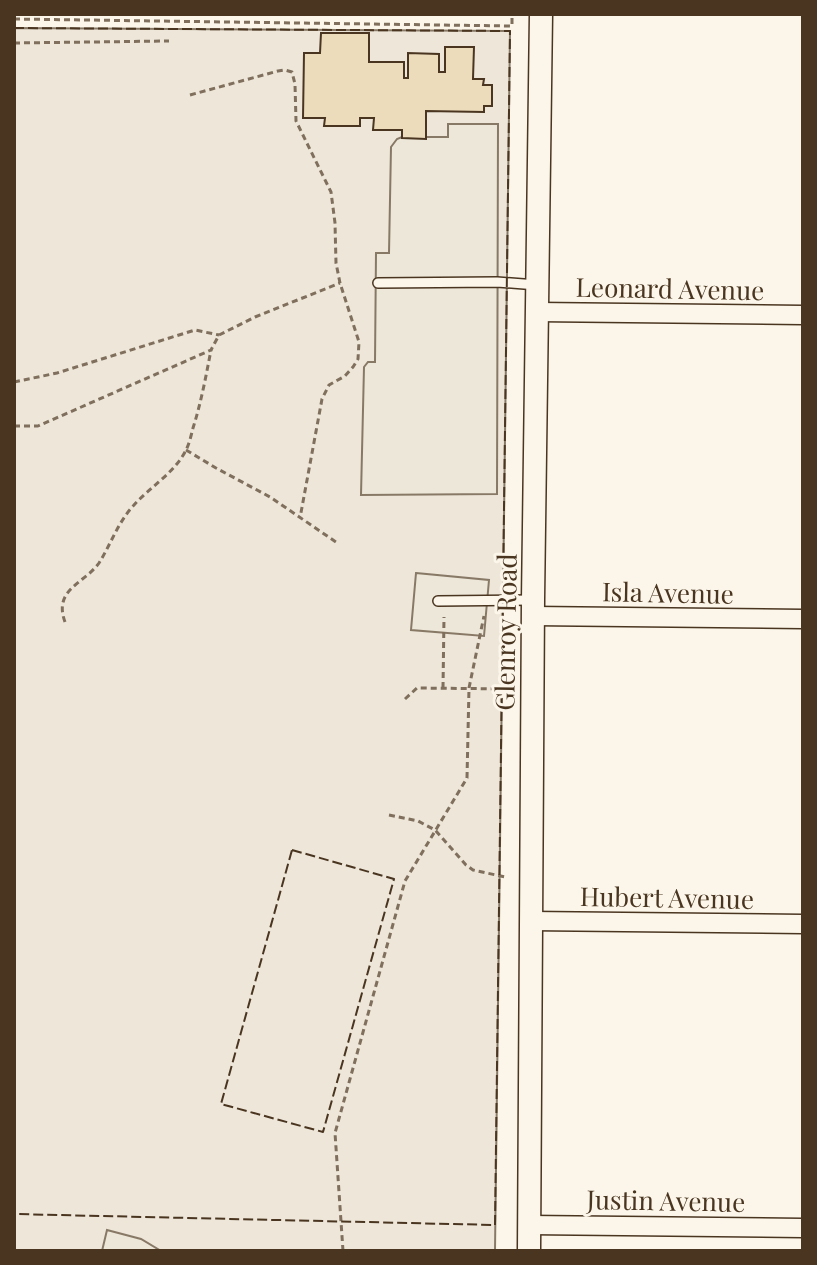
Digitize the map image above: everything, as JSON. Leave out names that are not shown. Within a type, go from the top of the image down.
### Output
[{"type":"street","name":"Glenroy Road","points":[[529,1251],[541,14]]},
{"type":"street","name":"Leonard Avenue","points":[[537,312],[803,315]]},
{"type":"street","name":"Isla Avenue","points":[[533,608],[803,619]]},
{"type":"street","name":"Hubert Avenue","points":[[530,921],[803,924]]},
{"type":"street","name":"Justin Avenue","points":[[529,1225],[803,1228]]},
{"type":"lane","points":[[378,283],[497,282],[537,285]]},
{"type":"lane","points":[[441,601],[488,600],[533,608]]},
{"type":"path","points":[[14,19],[512,26],[512,14]]},
{"type":"path","points":[[14,43],[169,41]]},
{"type":"path","points":[[190,95],[278,71],[292,72],[296,121],[331,192],[336,263],[359,342],[358,359],[345,376],[329,385],[322,399],[300,518]]},
{"type":"path","points":[[65,622],[64,600],[69,590],[99,563],[132,507],[167,475],[186,450],[198,413],[211,350],[219,335],[340,283]]},
{"type":"path","points":[[14,382],[57,373],[195,330],[219,335]]},
{"type":"path","points":[[14,426],[38,426],[211,350]]},
{"type":"path","points":[[186,450],[270,497],[336,542]]},
{"type":"path","points":[[343,1251],[335,1133],[405,881],[467,778],[469,688],[488,600]]},
{"type":"path","points":[[441,601],[443,688]]},
{"type":"path","points":[[405,699],[417,688],[533,689]]},
{"type":"path","points":[[389,815],[418,821],[435,830],[473,870],[505,877]]},
{"type":"shaded area","points":[[14,28],[510,31],[495,1251],[14,1251]]},
{"type":"shaded area","points":[[448,124],[498,124],[497,494],[361,495],[364,367],[368,362],[375,362],[376,253],[389,253],[391,147],[402,137],[448,137]]},
{"type":"shaded area","points":[[416,573],[489,580],[484,636],[411,630]]},
{"type":"shaded area","points":[[107,1230],[141,1239],[161,1251],[102,1251]]},
{"type":"building","points":[[321,33],[369,33],[369,62],[404,62],[404,78],[408,78],[408,53],[439,54],[439,72],[445,72],[445,47],[474,47],[473,79],[484,79],[483,85],[492,85],[492,106],[484,106],[484,112],[426,111],[426,139],[402,138],[402,130],[373,130],[374,118],[360,118],[360,126],[324,126],[325,118],[303,118],[304,53],[320,53]]},
{"type":"fence","points":[[14,28],[510,31],[495,1225],[14,1214]]},
{"type":"fence","points":[[292,850],[394,879],[323,1132],[221,1104],[292,850]]}]
